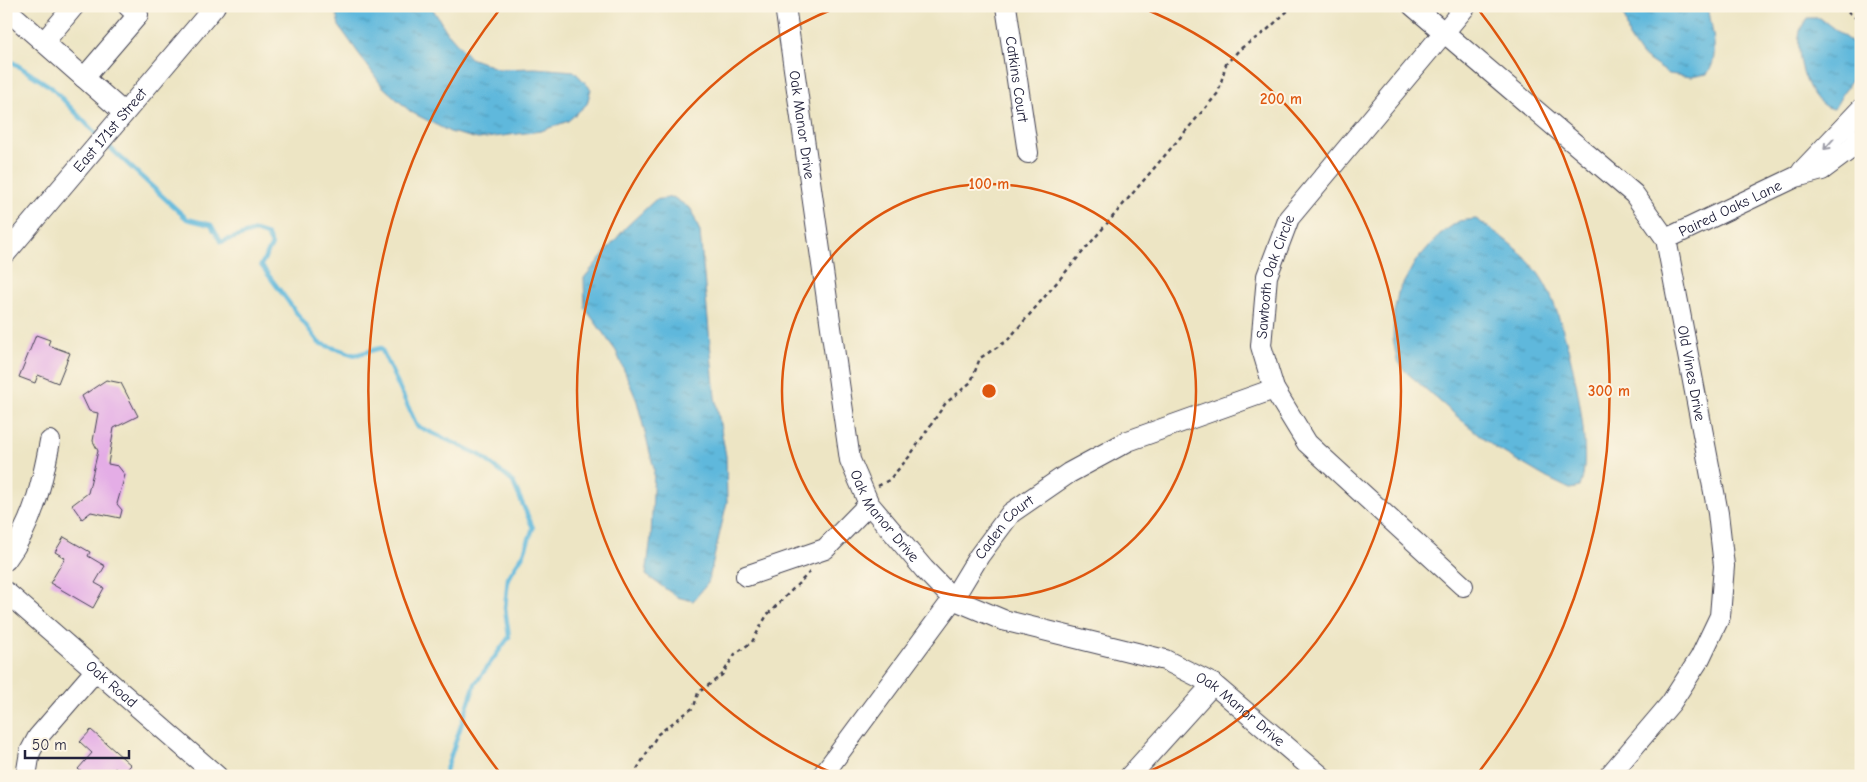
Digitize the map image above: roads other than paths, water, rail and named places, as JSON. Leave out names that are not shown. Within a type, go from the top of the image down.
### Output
[{"type":"street","points":[[44,42],[74,6]]},
{"type":"street","points":[[84,78],[138,15],[128,6]]},
{"type":"street","name":"East 171st Street","points":[[6,253],[215,6]]},
{"type":"street","name":"Oak Manor Drive","points":[[785,6],[850,460],[867,499],[924,569],[953,599],[1003,620],[1165,660],[1213,684],[1321,776]]},
{"type":"street","name":"Catkins Court","points":[[1006,6],[1028,153]]},
{"type":"street","name":"Old Vines Drive","points":[[1413,6],[1634,194],[1666,240],[1718,513],[1724,566],[1720,616],[1700,658],[1671,703],[1609,776]]},
{"type":"street","name":"Sawtooth Oak Circle","points":[[1463,586],[1307,443],[1274,389],[1261,346],[1267,276],[1289,218],[1466,6]]},
{"type":"street","points":[[6,9],[124,113]]},
{"type":"street","name":"Paired Oaks Lane","points":[[1796,177],[1861,109]]},
{"type":"street","name":"Paired Oaks Lane","points":[[1666,240],[1796,177],[1822,170],[1849,150],[1861,137]]},
{"type":"street","name":"Caden Court","points":[[822,776],[953,599],[979,556],[1011,512],[1069,473],[1128,441],[1274,389]]},
{"type":"street","points":[[6,560],[32,518],[50,441]]},
{"type":"street","points":[[746,576],[825,549],[867,499]]},
{"type":"street","name":"Oak Road","points":[[6,592],[217,776]]},
{"type":"street","points":[[26,776],[30,752],[38,737],[96,670]]},
{"type":"street","points":[[1130,776],[1213,684]]},
{"type":"water","points":[[335,6],[431,6],[447,32],[470,58],[499,69],[535,68],[574,71],[591,89],[587,104],[568,121],[541,131],[478,139],[450,132],[411,112],[382,86],[339,26]]},
{"type":"water","points":[[1627,6],[1708,6],[1713,32],[1714,51],[1711,67],[1707,74],[1691,77],[1669,74],[1641,55],[1629,37],[1624,14]]},
{"type":"water","points":[[1807,18],[1820,18],[1860,49],[1861,63],[1834,109],[1825,106],[1817,99],[1810,89],[1801,65],[1799,41],[1801,29]]},
{"type":"water","points":[[673,197],[691,209],[700,232],[715,397],[726,456],[727,502],[708,583],[693,601],[677,597],[646,575],[651,537],[654,469],[637,401],[616,351],[585,308],[584,278],[626,227],[655,200]]},
{"type":"water","points":[[1476,219],[1505,240],[1532,265],[1545,284],[1553,302],[1570,354],[1581,415],[1584,469],[1580,487],[1570,489],[1494,447],[1406,372],[1397,360],[1393,339],[1394,313],[1398,293],[1415,262],[1440,234],[1459,221]]},
{"type":"waterway","points":[[6,58],[51,87],[98,136]]},
{"type":"waterway","points":[[105,143],[187,219],[211,225],[221,242],[255,231],[267,235],[272,245],[261,265],[319,343],[355,355],[381,348],[417,426],[480,455],[513,482],[533,528],[524,553],[508,578],[505,608],[509,637],[475,684],[444,776]]}]
